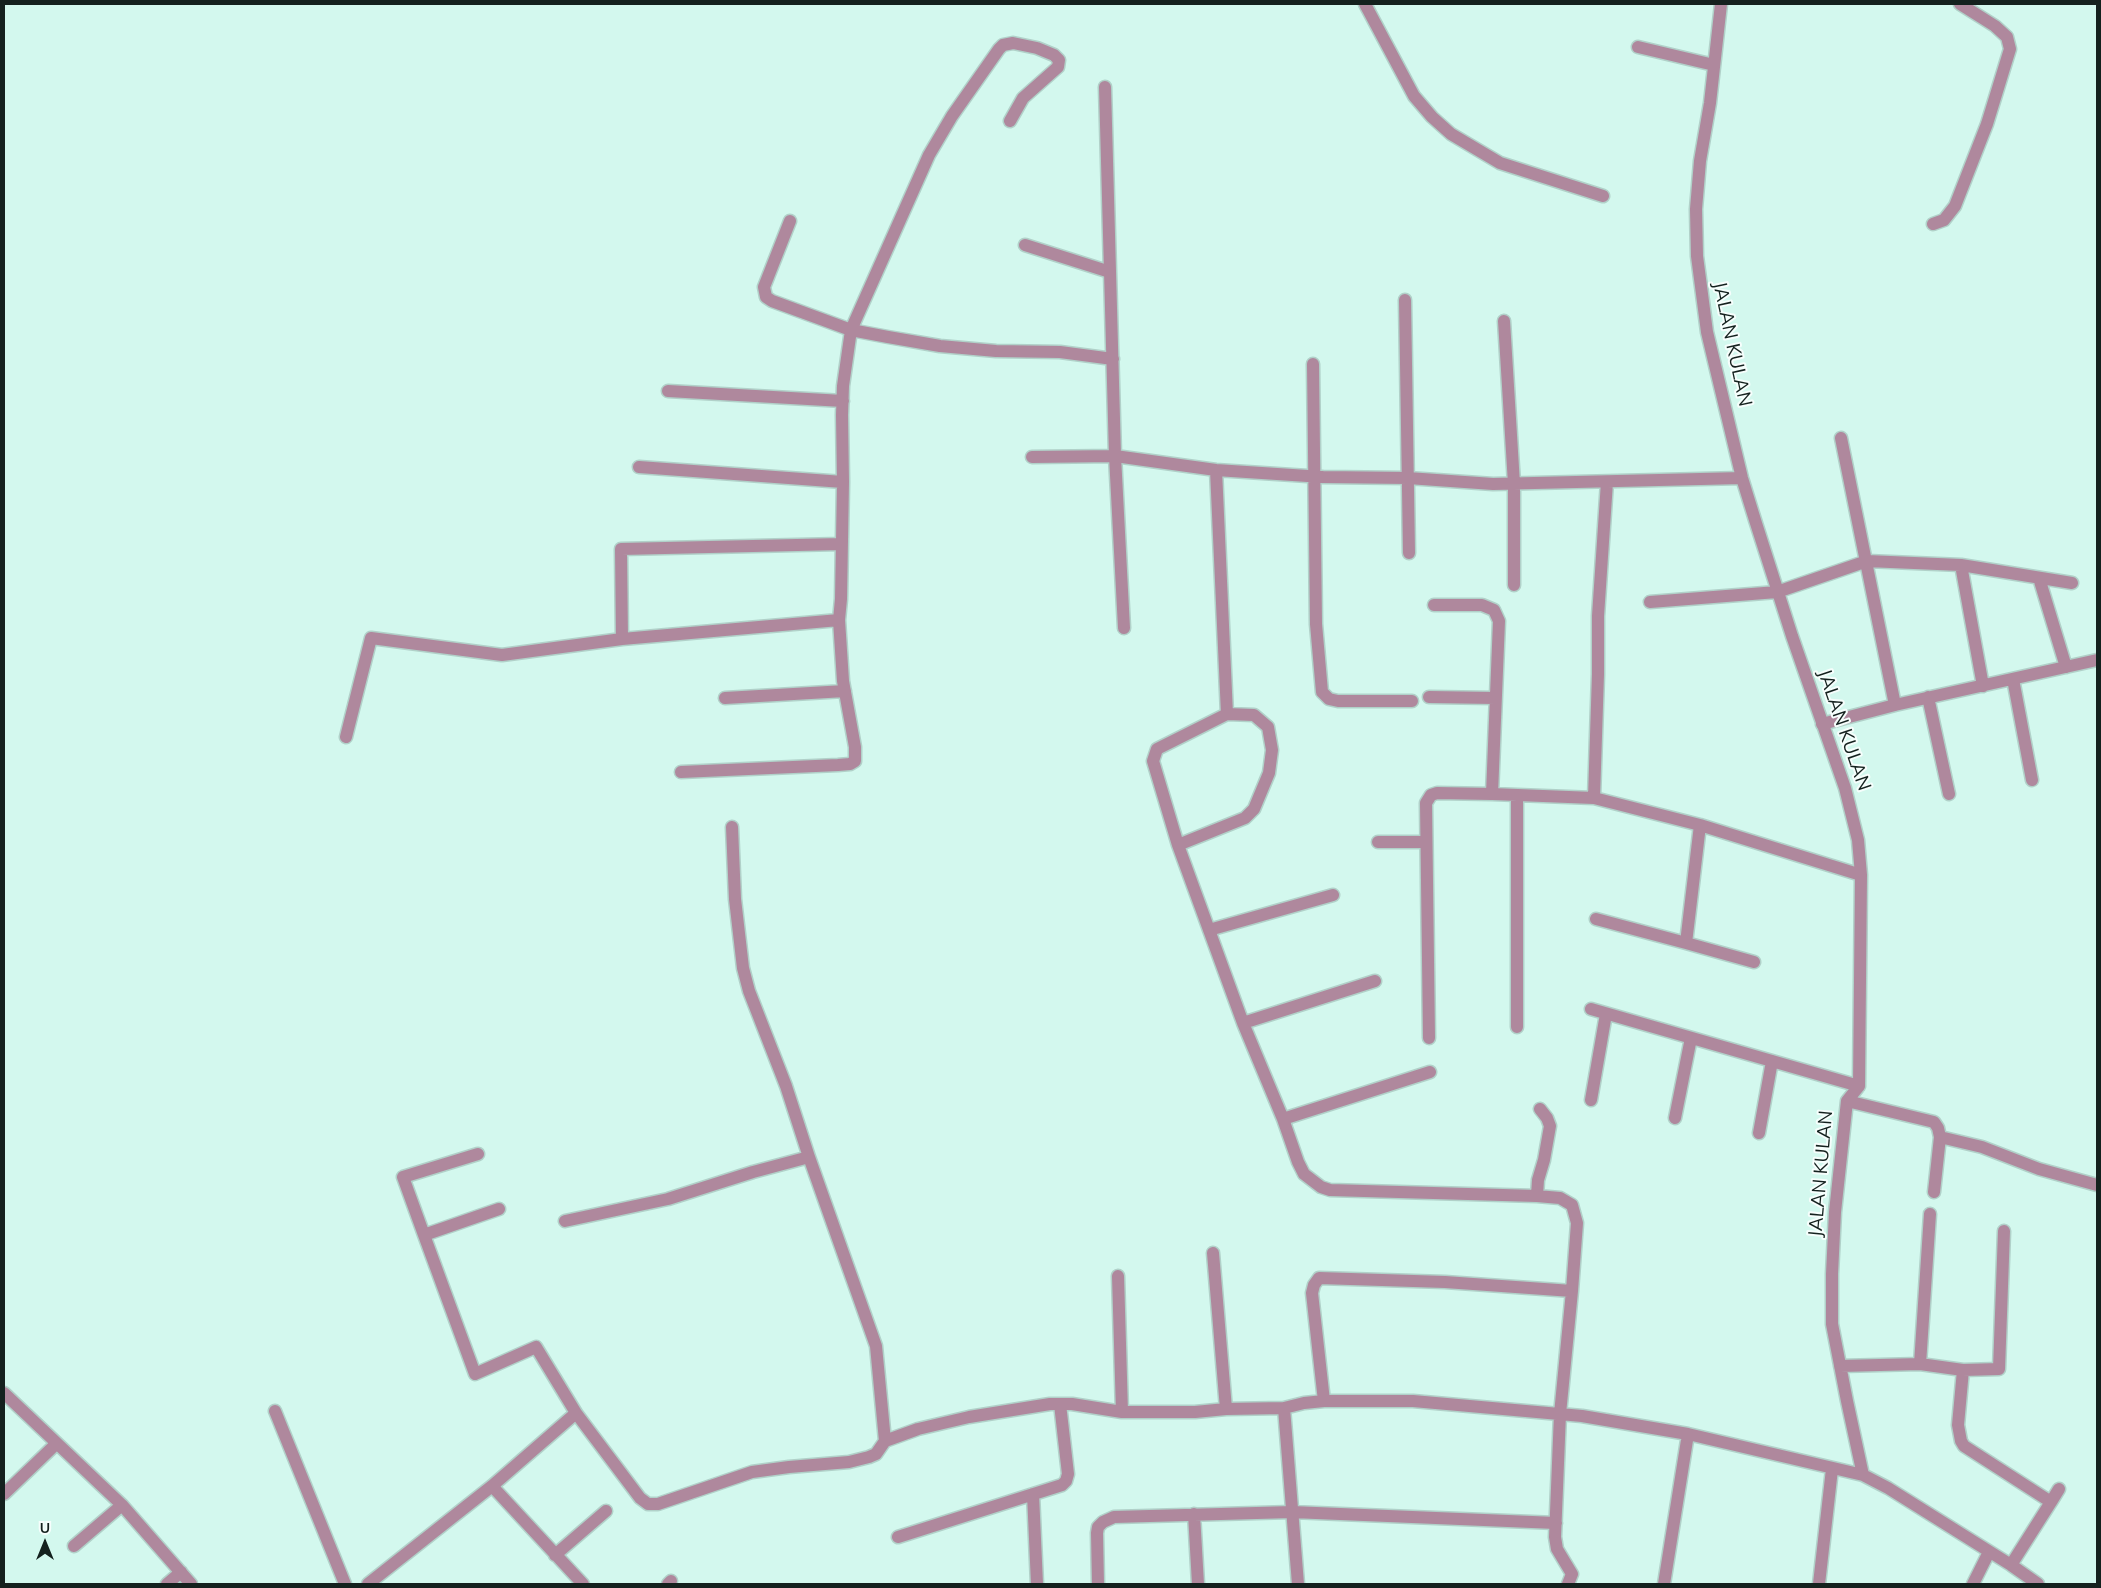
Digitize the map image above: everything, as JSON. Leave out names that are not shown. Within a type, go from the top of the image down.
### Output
[{"type":"street","points":[[1365,4],[1414,96],[1432,117],[1451,134],[1500,163],[1603,196]]},
{"type":"street","name":"JALAN KULAN","points":[[1721,4],[1710,103],[1700,161],[1696,209],[1697,256],[1707,332],[1742,478],[1777,592],[1852,808],[1858,840],[1861,875],[1859,1086],[1847,1101],[1835,1212],[1832,1324],[1864,1475]]},
{"type":"street","points":[[1933,224],[1944,220],[1955,206],[1987,124],[2010,49],[2007,37],[1995,26],[1960,4]]},
{"type":"street","points":[[681,772],[850,764],[856,759],[845,692],[839,620],[842,544],[843,401],[851,330],[929,155],[952,116],[999,49],[1003,45],[1013,43],[1037,48],[1054,55],[1059,60],[1058,67],[1023,98],[1010,122]]},
{"type":"street","points":[[1638,47],[1714,65]]},
{"type":"street","points":[[1105,87],[1115,456],[1124,628]]},
{"type":"street","points":[[790,221],[764,287],[766,297],[772,301],[851,330],[940,346],[1060,352],[1112,359]]},
{"type":"street","points":[[1025,245],[1110,272]]},
{"type":"street","points":[[1405,300],[1409,553]]},
{"type":"street","points":[[1504,321],[1514,484],[1514,585]]},
{"type":"street","points":[[1313,364],[1316,624],[1322,692],[1329,699],[1338,701],[1412,701]]},
{"type":"street","points":[[668,391],[843,401]]},
{"type":"street","points":[[1841,438],[1895,705]]},
{"type":"street","points":[[1032,457],[1115,456],[1216,470],[1313,476],[1408,478],[1493,484],[1742,478]]},
{"type":"street","points":[[639,468],[843,482]]},
{"type":"street","points":[[1216,470],[1227,714]]},
{"type":"street","points":[[1594,798],[1598,616],[1607,482]]},
{"type":"street","points":[[622,639],[621,549],[842,544]]},
{"type":"street","points":[[1650,602],[1777,592],[1867,561],[1960,564],[2072,583]]},
{"type":"street","points":[[1960,564],[1983,686]]},
{"type":"street","points":[[2039,578],[2066,667]]},
{"type":"street","points":[[1434,605],[1482,604],[1494,610],[1499,621],[1492,794]]},
{"type":"street","points":[[346,737],[371,638],[502,655],[622,639],[839,620]]},
{"type":"street","points":[[1822,724],[1895,705],[2097,660]]},
{"type":"street","points":[[2013,679],[2032,780]]},
{"type":"street","points":[[724,698],[845,692]]},
{"type":"street","points":[[1429,696],[1495,698]]},
{"type":"street","points":[[1928,698],[1949,794]]},
{"type":"street","points":[[1178,845],[1245,818],[1254,809],[1262,795],[1269,773],[1272,750],[1268,727],[1254,715],[1227,714],[1157,749],[1153,756],[1154,769],[1178,845],[1243,1023],[1304,1174],[1321,1187],[1330,1190],[1560,1198],[1568,1201],[1575,1212],[1577,1223],[1560,1414],[1556,1523],[1557,1549],[1572,1574],[1568,1584]]},
{"type":"street","points":[[1429,1038],[1426,803],[1431,795],[1438,793],[1594,798],[1700,825],[1861,875]]},
{"type":"street","points":[[1517,796],[1517,1027]]},
{"type":"street","points":[[1686,943],[1700,825]]},
{"type":"street","points":[[732,827],[735,899],[743,968],[749,991],[786,1086],[876,1346],[885,1441]]},
{"type":"street","points":[[1378,842],[1426,842]]},
{"type":"street","points":[[1209,930],[1333,895]]},
{"type":"street","points":[[1596,919],[1754,962]]},
{"type":"street","points":[[1243,1023],[1375,981]]},
{"type":"street","points":[[1591,1009],[1859,1086]]},
{"type":"street","points":[[1591,1100],[1606,1014]]},
{"type":"street","points":[[1675,1118],[1691,1038]]},
{"type":"street","points":[[1759,1133],[1772,1061]]},
{"type":"street","points":[[1283,1119],[1430,1072]]},
{"type":"street","points":[[1847,1101],[1934,1122],[1940,1137],[1934,1192]]},
{"type":"street","points":[[1537,1196],[1538,1180],[1546,1153],[1550,1126],[1548,1118],[1540,1109]]},
{"type":"street","points":[[1940,1137],[1975,1145],[2039,1169],[2097,1185]]},
{"type":"street","points":[[478,1154],[403,1177],[475,1374],[536,1347],[569,1419],[640,1498],[648,1504],[658,1504],[752,1472],[849,1462],[869,1458],[876,1454],[885,1441],[918,1429],[969,1416],[1060,1404],[1072,1404],[1122,1412],[1195,1412],[1226,1409],[1284,1408],[1324,1401],[1413,1401],[1582,1416],[1688,1434],[1864,1475],[2011,1565],[2038,1584]]},
{"type":"street","points":[[565,1222],[668,1199],[753,1172],[809,1157]]},
{"type":"street","points":[[424,1235],[499,1209]]},
{"type":"street","points":[[1920,1364],[1930,1214]]},
{"type":"street","points":[[1840,1366],[1920,1364],[1963,1370],[1999,1369],[2004,1231]]},
{"type":"street","points":[[1213,1253],[1226,1409]]},
{"type":"street","points":[[1118,1276],[1122,1412]]},
{"type":"street","points":[[1324,1401],[1312,1293],[1314,1285],[1319,1278],[1445,1282],[1572,1291]]},
{"type":"street","points":[[1963,1370],[1958,1425],[1960,1441],[1964,1446],[2051,1502]]},
{"type":"street","points":[[4,1394],[122,1505],[191,1584]]},
{"type":"street","points":[[898,1537],[1062,1485],[1066,1481],[1068,1474],[1060,1404]]},
{"type":"street","points":[[1284,1408],[1298,1584]]},
{"type":"street","points":[[275,1411],[346,1584]]},
{"type":"street","points":[[368,1584],[492,1486],[569,1419]]},
{"type":"street","points":[[1664,1584],[1688,1434]]},
{"type":"street","points":[[4,1494],[56,1444]]},
{"type":"street","points":[[1819,1584],[1832,1468]]},
{"type":"street","points":[[492,1486],[583,1584]]},
{"type":"street","points":[[2011,1565],[2059,1489]]},
{"type":"street","points":[[1033,1494],[1037,1584]]},
{"type":"street","points":[[74,1546],[122,1505]]},
{"type":"street","points":[[555,1556],[606,1511]]},
{"type":"street","points":[[1098,1584],[1098,1527],[1103,1522],[1114,1517],[1292,1512],[1556,1523]]},
{"type":"street","points":[[1194,1514],[1198,1584]]},
{"type":"street","points":[[1973,1584],[1989,1552]]},
{"type":"street","points":[[167,1584],[182,1572]]}]
